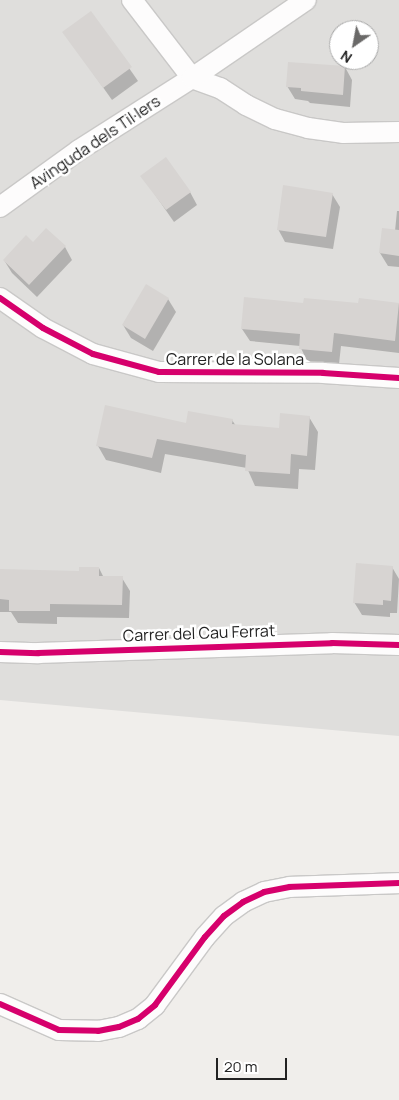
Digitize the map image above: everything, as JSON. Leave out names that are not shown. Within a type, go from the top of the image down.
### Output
[{"type":"street","points":[[132,0],[192,78],[220,88],[246,105],[275,119],[308,128],[343,133],[399,132]]},
{"type":"street","name":"Avinguda dels Til·lers","points":[[0,207],[79,150],[192,78],[306,0]]},
{"type":"street","name":"Carrer de la Solana","points":[[0,298],[43,328],[93,354],[159,372],[323,373],[399,378]]},
{"type":"street","name":"Carrer del Cau Ferrat","points":[[0,652],[38,653],[332,643],[399,645]]},
{"type":"street","points":[[0,1004],[59,1030],[98,1031],[119,1027],[138,1019],[155,1005],[205,937],[224,916],[243,902],[264,892],[290,887],[399,883]]},
{"type":"shaded area","points":[[0,0],[399,0],[399,736],[0,700]]},
{"type":"building","points":[[91,11],[132,67],[103,88],[62,32]]},
{"type":"building","points":[[288,62],[329,65],[329,70],[345,70],[343,95],[301,91],[301,88],[286,87]]},
{"type":"building","points":[[166,157],[191,192],[166,210],[140,176]]},
{"type":"building","points":[[283,185],[333,193],[326,237],[277,230]]},
{"type":"building","points":[[46,228],[66,246],[29,285],[3,260],[26,235],[33,242]]},
{"type":"building","points":[[382,228],[399,230],[399,256],[379,253]]},
{"type":"building","points":[[146,284],[169,298],[145,339],[122,325]]},
{"type":"building","points":[[244,297],[303,303],[304,298],[358,303],[359,298],[399,303],[395,341],[334,333],[332,352],[299,349],[300,334],[241,329]]},
{"type":"building","points":[[105,405],[186,423],[188,411],[233,419],[232,424],[279,428],[280,413],[310,416],[307,456],[291,454],[290,474],[245,471],[246,455],[157,439],[152,458],[96,446]]},
{"type":"building","points":[[356,563],[393,566],[391,601],[383,600],[383,605],[353,603]]},
{"type":"building","points":[[79,567],[99,567],[99,576],[123,576],[122,605],[50,604],[50,611],[9,611],[9,600],[0,599],[0,569],[79,571]]},
{"type":"cycle path","points":[[0,298],[43,328],[93,354],[159,372],[323,373],[399,378]]},
{"type":"cycle path","points":[[0,652],[38,653],[332,643],[399,645]]},
{"type":"cycle path","points":[[0,1004],[59,1030],[98,1031],[119,1027],[138,1019],[155,1005],[205,937],[224,916],[243,902],[264,892],[290,887],[399,883]]}]
